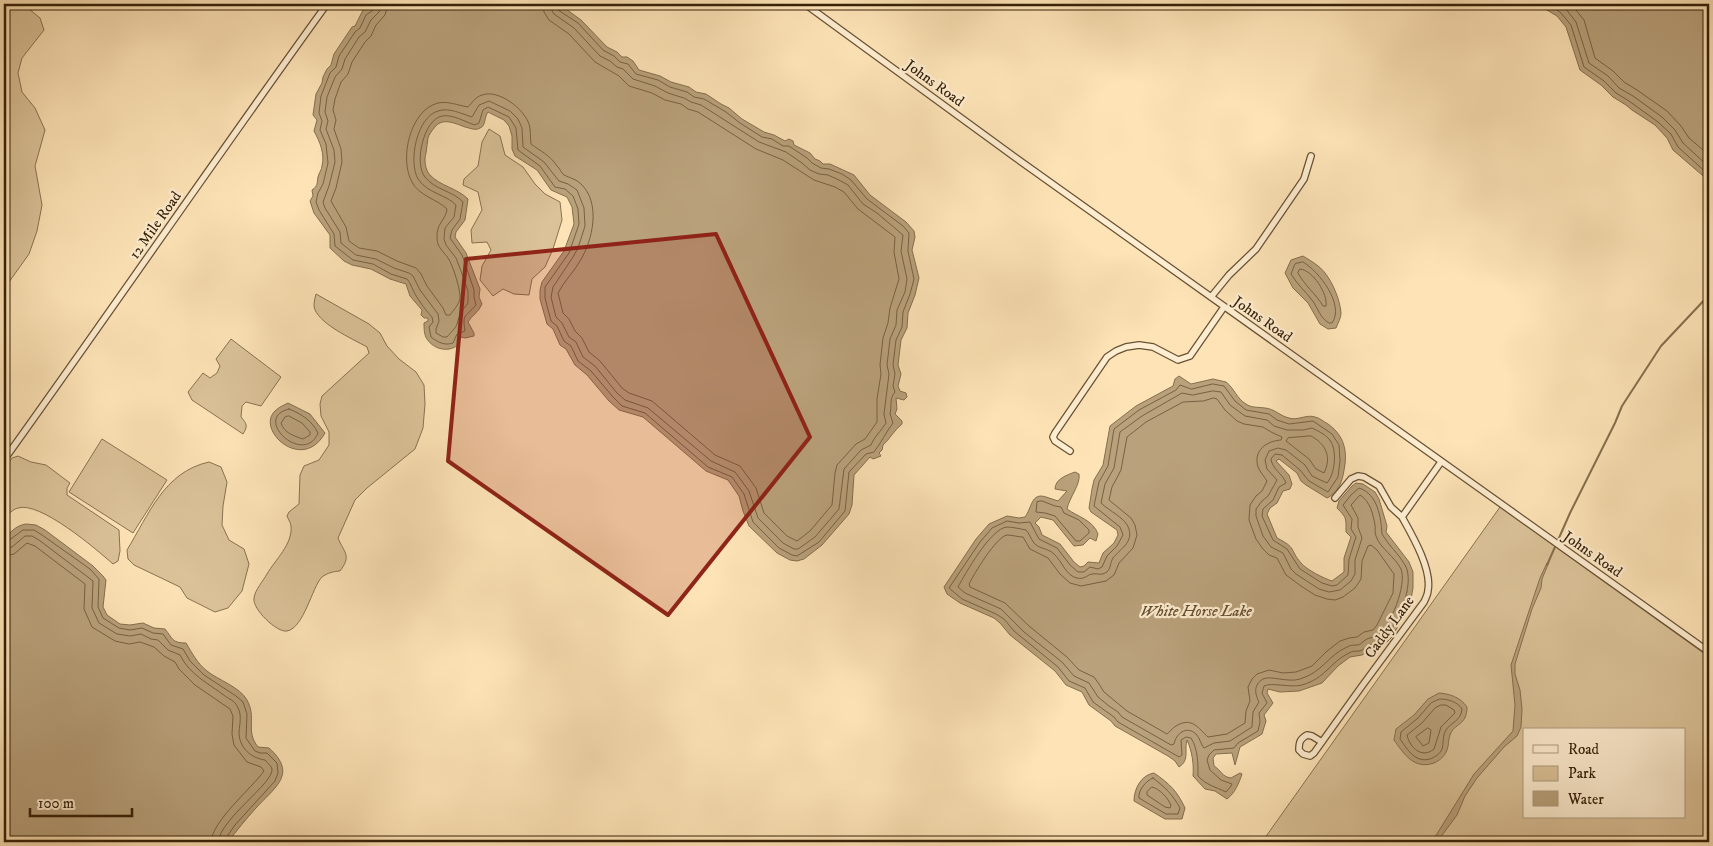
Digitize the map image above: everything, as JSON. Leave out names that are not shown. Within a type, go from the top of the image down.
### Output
[{"type":"street","name":"12 Mile Road","points":[[4,460],[98,330],[203,177],[327,4]]},
{"type":"street","name":"Johns Road","points":[[805,4],[1016,158],[1709,652]]},
{"type":"street","points":[[1211,297],[1229,275],[1256,250],[1304,179],[1311,156]]},
{"type":"street","points":[[1070,451],[1055,441],[1053,437],[1107,357],[1122,348],[1139,345],[1153,347],[1178,360],[1184,359],[1190,356],[1224,307]]},
{"type":"street","points":[[1402,517],[1441,462]]},
{"type":"street","name":"Caddy Lane","points":[[1322,742],[1418,611],[1428,591],[1428,571],[1415,542],[1402,517],[1391,507],[1379,486],[1364,477],[1358,476],[1351,479],[1335,498]]},
{"type":"highlighted area","points":[[716,234],[810,437],[668,615],[448,461],[466,259]]},
{"type":"green space","points":[[4,4],[23,4],[40,18],[44,30],[22,58],[18,73],[22,92],[35,108],[45,130],[35,166],[42,205],[37,231],[29,254],[4,289]]},
{"type":"green space","points":[[489,129],[500,136],[505,155],[523,167],[545,194],[560,202],[562,220],[553,249],[545,267],[532,279],[529,295],[514,294],[503,289],[493,296],[480,280],[482,266],[491,250],[487,242],[472,243],[471,230],[482,210],[478,192],[463,185],[464,179],[478,166],[482,142]]},
{"type":"green space","points":[[316,294],[369,324],[380,333],[387,346],[399,359],[416,372],[424,385],[423,428],[415,449],[355,500],[338,538],[346,554],[344,566],[340,571],[331,572],[322,577],[298,623],[293,628],[283,631],[261,614],[254,603],[254,598],[259,586],[283,552],[289,539],[291,524],[287,516],[299,504],[300,475],[304,466],[319,460],[329,445],[329,432],[321,416],[320,404],[322,396],[369,353],[367,347],[336,330],[321,318],[314,306]]},
{"type":"green space","points":[[231,339],[281,377],[261,406],[246,402],[242,406],[241,417],[246,425],[243,434],[192,400],[188,392],[203,373],[210,378],[217,373],[220,366],[216,359]]},
{"type":"green space","points":[[102,439],[167,480],[133,533],[69,492]]},
{"type":"green space","points":[[18,456],[31,462],[46,465],[70,483],[67,488],[67,495],[119,530],[120,551],[118,561],[113,564],[67,528],[40,512],[28,508],[18,508],[10,512],[4,520],[4,469],[12,458]]},
{"type":"green space","points":[[209,462],[221,467],[227,482],[222,525],[229,540],[244,549],[249,564],[242,591],[228,608],[215,612],[187,598],[180,587],[134,565],[128,559],[127,550],[159,496],[169,485],[193,467]]},
{"type":"green space","points":[[1500,507],[1709,657],[1709,842],[1262,842]]},
{"type":"water","points":[[370,4],[559,4],[581,20],[607,47],[622,57],[627,57],[633,61],[639,70],[706,94],[764,132],[785,141],[789,139],[793,141],[794,145],[810,153],[823,164],[830,164],[854,175],[870,195],[906,222],[914,231],[915,237],[912,250],[919,278],[908,313],[907,328],[901,340],[898,365],[901,374],[898,386],[900,391],[906,393],[907,397],[904,400],[896,398],[897,409],[895,414],[902,421],[902,424],[883,445],[879,453],[881,456],[873,459],[870,457],[854,475],[852,505],[849,514],[822,545],[804,559],[797,561],[790,560],[777,553],[749,526],[739,496],[728,480],[706,471],[643,417],[619,410],[587,375],[575,365],[566,349],[560,345],[553,329],[547,324],[540,299],[540,290],[542,282],[564,251],[574,224],[572,207],[567,197],[551,190],[537,170],[515,156],[512,149],[512,136],[509,126],[504,120],[488,112],[482,127],[478,129],[448,122],[441,123],[429,135],[425,155],[428,173],[434,179],[468,199],[465,220],[456,232],[455,237],[466,253],[480,289],[479,297],[482,304],[468,322],[474,336],[461,337],[459,344],[451,349],[442,349],[434,346],[427,339],[425,333],[424,323],[428,321],[428,318],[424,318],[421,315],[422,310],[410,296],[406,284],[390,279],[371,269],[352,265],[344,261],[330,248],[330,235],[314,213],[310,201],[313,196],[312,190],[317,184],[323,162],[321,148],[314,131],[317,120],[313,115],[316,94],[327,69],[331,65],[334,54],[352,27],[355,26],[363,10]]},
{"type":"water","points":[[1537,4],[1709,4],[1709,181],[1673,150],[1667,138],[1655,125],[1613,97],[1601,85],[1580,70],[1566,27],[1557,16]]},
{"type":"water","points":[[1303,256],[1323,270],[1333,287],[1341,313],[1336,328],[1328,329],[1320,324],[1308,303],[1293,288],[1285,273],[1291,260]]},
{"type":"water","name":"White Horse Lake","points":[[1179,376],[1191,384],[1213,379],[1226,382],[1240,399],[1248,405],[1269,409],[1292,419],[1312,416],[1328,424],[1337,432],[1344,447],[1345,464],[1339,487],[1327,498],[1301,481],[1297,473],[1279,459],[1276,461],[1289,475],[1292,484],[1290,489],[1283,491],[1277,503],[1270,508],[1267,514],[1277,538],[1290,547],[1304,566],[1315,574],[1332,581],[1344,572],[1344,558],[1351,537],[1346,532],[1344,516],[1337,508],[1339,501],[1356,483],[1363,484],[1375,492],[1387,526],[1386,532],[1409,562],[1413,572],[1411,599],[1392,637],[1382,647],[1372,649],[1362,655],[1350,657],[1338,666],[1322,683],[1299,691],[1280,692],[1268,689],[1267,693],[1273,703],[1264,715],[1266,721],[1262,734],[1240,747],[1235,765],[1232,753],[1216,754],[1213,758],[1214,766],[1226,776],[1231,778],[1240,773],[1242,774],[1234,791],[1227,799],[1215,791],[1205,789],[1193,776],[1192,758],[1187,740],[1186,758],[1179,767],[1168,756],[1115,726],[1089,705],[1082,692],[1066,685],[1055,671],[1010,635],[994,618],[960,603],[947,594],[944,587],[976,539],[989,524],[1007,516],[1025,517],[1032,502],[1037,497],[1041,496],[1058,501],[1067,491],[1055,489],[1057,483],[1062,478],[1075,472],[1079,474],[1079,478],[1067,509],[1093,525],[1098,534],[1096,541],[1090,538],[1083,545],[1074,546],[1053,520],[1041,517],[1035,523],[1042,535],[1060,544],[1080,567],[1088,562],[1099,563],[1103,553],[1114,543],[1118,535],[1117,530],[1091,512],[1089,508],[1094,480],[1103,465],[1110,426],[1136,406],[1173,386],[1175,379]]},
{"type":"water","points":[[288,403],[310,414],[325,433],[316,444],[306,449],[296,449],[286,446],[278,440],[270,423],[272,415],[277,409]]},
{"type":"water","points":[[26,524],[36,525],[45,530],[93,566],[103,576],[106,580],[103,607],[107,615],[120,624],[143,623],[154,628],[165,629],[175,641],[186,643],[203,668],[244,695],[250,707],[251,730],[254,741],[258,747],[269,748],[278,757],[283,773],[276,787],[228,842],[4,842],[4,541],[13,530]]},
{"type":"water","points":[[1549,562],[1515,664],[1515,674],[1520,690],[1522,709],[1521,727],[1517,736],[1504,747],[1477,778],[1465,796],[1457,815],[1437,842],[1432,842],[1474,774],[1513,731],[1515,705],[1511,665],[1540,578]]},
{"type":"water","points":[[1439,693],[1458,698],[1467,707],[1465,718],[1452,731],[1447,750],[1440,760],[1427,765],[1421,764],[1410,759],[1394,740],[1396,729],[1414,715],[1428,699]]},
{"type":"water","points":[[1154,773],[1176,792],[1185,808],[1182,819],[1165,819],[1134,801],[1139,783],[1149,774]]},
{"type":"waterway","points":[[1547,565],[1622,406],[1661,346],[1709,295]]}]
